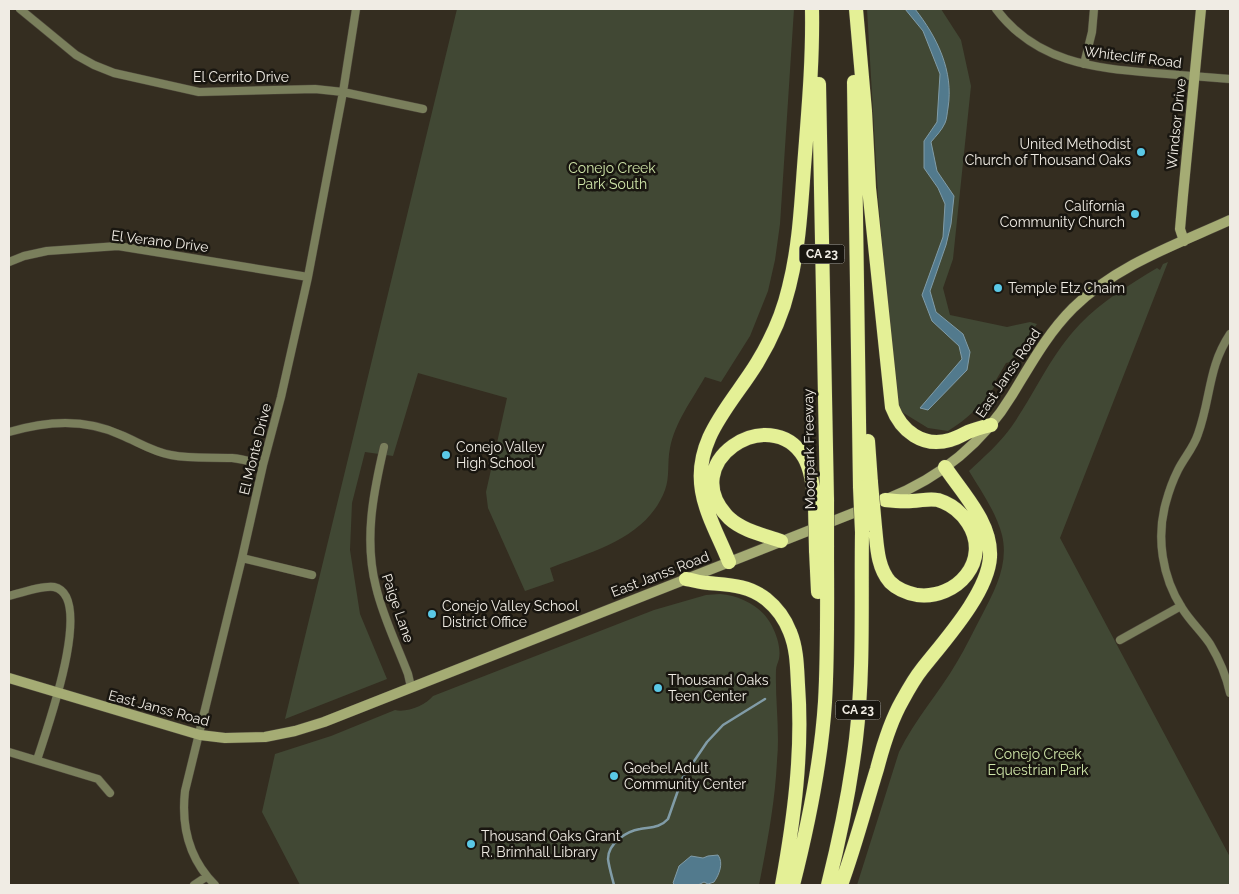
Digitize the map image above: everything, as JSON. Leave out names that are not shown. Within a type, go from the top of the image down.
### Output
[{"type":"highway","points":[[729,562],[704,498],[701,480],[702,457],[705,444],[713,429],[767,345],[789,290],[798,245],[811,79],[812,9]]},
{"type":"highway","name":"Moorpark Freeway","points":[[793,885],[808,820],[822,734],[825,702],[821,502],[817,9]]},
{"type":"highway","points":[[855,9],[865,111],[869,188],[892,407],[901,425],[909,433],[916,438],[934,442],[949,441],[991,425]]},
{"type":"highway","name":"CA 23","points":[[828,885],[843,824],[856,737],[868,530],[856,243],[855,9]]},
{"type":"highway","points":[[781,541],[738,525],[729,518],[714,498],[713,478],[716,467],[728,448],[745,438],[764,435],[781,438],[798,450],[807,464],[821,502]]},
{"type":"highway","points":[[841,885],[883,746],[900,704],[922,670],[940,648],[979,592],[988,570],[990,557],[986,532],[980,518],[946,467]]},
{"type":"highway","points":[[868,530],[884,573],[890,582],[905,592],[935,595],[956,586],[966,576],[972,564],[975,551],[974,537],[970,526],[958,511],[948,504],[928,498],[913,501],[885,500]]},
{"type":"highway","points":[[686,579],[736,585],[756,592],[779,613],[790,632],[796,658],[800,706],[799,741],[794,810],[782,885]]},
{"type":"main road","name":"Windsor Drive","points":[[1184,241],[1180,229],[1201,9]]},
{"type":"main road","name":"East Janss Road","points":[[9,678],[200,735],[238,738],[279,735],[324,722],[885,500],[915,486],[946,467],[971,446],[991,425],[1048,338],[1072,309],[1098,287],[1121,271],[1230,220]]},
{"type":"street","name":"El Cerrito Drive","points":[[20,9],[76,55],[114,73],[198,92],[315,89],[343,92],[423,109]]},
{"type":"street","name":"El Monte Drive","points":[[215,885],[206,877],[188,843],[183,809],[185,791],[200,735],[263,464],[281,397],[308,277],[343,92],[356,9]]},
{"type":"street","name":"Whitecliff Road","points":[[996,9],[1018,32],[1034,44],[1067,60],[1120,70],[1230,79]]},
{"type":"street","points":[[1084,64],[1092,32],[1094,9]]},
{"type":"street","name":"El Verano Drive","points":[[9,262],[24,256],[47,251],[118,246],[308,277]]},
{"type":"street","points":[[1230,334],[1218,354],[1212,370],[1206,409],[1195,442],[1178,469],[1172,484],[1162,516],[1161,534],[1163,558],[1173,592],[1218,658],[1226,676],[1230,692]]},
{"type":"street","points":[[9,432],[48,423],[85,424],[104,428],[149,449],[171,455],[193,458],[233,458],[263,464]]},
{"type":"street","name":"Paige Lane","points":[[384,447],[370,520],[371,560],[376,588],[408,674],[411,687]]},
{"type":"street","points":[[242,558],[312,575]]},
{"type":"street","points":[[9,596],[45,587],[54,587],[64,594],[70,616],[70,642],[66,667],[37,760]]},
{"type":"street","points":[[1120,640],[1181,606]]},
{"type":"street","points":[[9,752],[98,779],[110,793]]},
{"type":"street","points":[[194,885],[206,877]]},
{"type":"green space","name":"Conejo Creek Park South","points":[[457,9],[794,9],[780,224],[768,291],[750,336],[721,382],[705,377],[680,420],[670,448],[667,485],[657,506],[645,520],[617,541],[550,568],[554,581],[525,591],[488,508],[486,492],[507,398],[418,373],[393,456],[365,452],[352,503],[350,550],[360,614],[387,679],[285,719]]},
{"type":"green space","points":[[867,9],[941,9],[961,40],[971,86],[953,259],[943,288],[950,315],[1007,327],[1030,322],[1037,324],[1010,362],[1006,363],[996,380],[996,384],[986,398],[962,422],[948,431],[928,428],[897,409],[878,197]]},
{"type":"green space","name":"Conejo Creek Equestrian Park","points":[[1168,262],[1060,538],[1230,857],[1230,885],[857,885],[899,752],[912,728],[960,656],[992,596],[1000,576],[1004,556],[1002,535],[992,510],[969,471],[992,450],[1007,432],[1060,348],[1080,324],[1116,294],[1157,268],[1160,270],[1163,264]]},
{"type":"green space","points":[[720,594],[736,597],[750,603],[763,613],[772,626],[779,646],[779,659],[776,670],[778,750],[776,777],[759,885],[300,885],[262,812],[275,754],[331,736],[395,710],[416,708],[433,696],[654,610],[706,595]]},
{"type":"water","points":[[905,9],[915,9],[923,20],[937,43],[946,68],[949,94],[947,118],[931,142],[937,171],[954,196],[951,224],[946,245],[930,291],[936,312],[963,334],[970,352],[967,370],[928,410],[920,408],[962,359],[959,346],[932,321],[922,295],[943,237],[945,204],[938,188],[924,168],[924,141],[937,122],[940,74],[923,31]]},
{"type":"water","points":[[718,855],[721,865],[714,882],[708,884],[704,882],[698,885],[675,885],[673,883],[679,866],[691,856],[703,858]]},
{"type":"waterway","points":[[614,885],[608,859],[611,848],[615,843],[630,832],[655,827],[665,822],[668,819],[682,779],[707,742],[723,725],[765,699]]},
{"type":"place","name":"United Methodist Church of Thousand Oaks","points":[[1141,152]]},
{"type":"place","name":"California Community Church","points":[[1135,214]]},
{"type":"place","name":"Temple Etz Chaim","points":[[998,288]]},
{"type":"place","name":"Conejo Valley High School","points":[[446,455]]},
{"type":"place","name":"Conejo Valley School District Office","points":[[432,614]]},
{"type":"place","name":"Thousand Oaks Teen Center","points":[[658,688]]},
{"type":"place","name":"Goebel Adult Community Center","points":[[614,776]]},
{"type":"place","name":"Thousand Oaks Grant R. Brimhall Library","points":[[471,844]]}]
